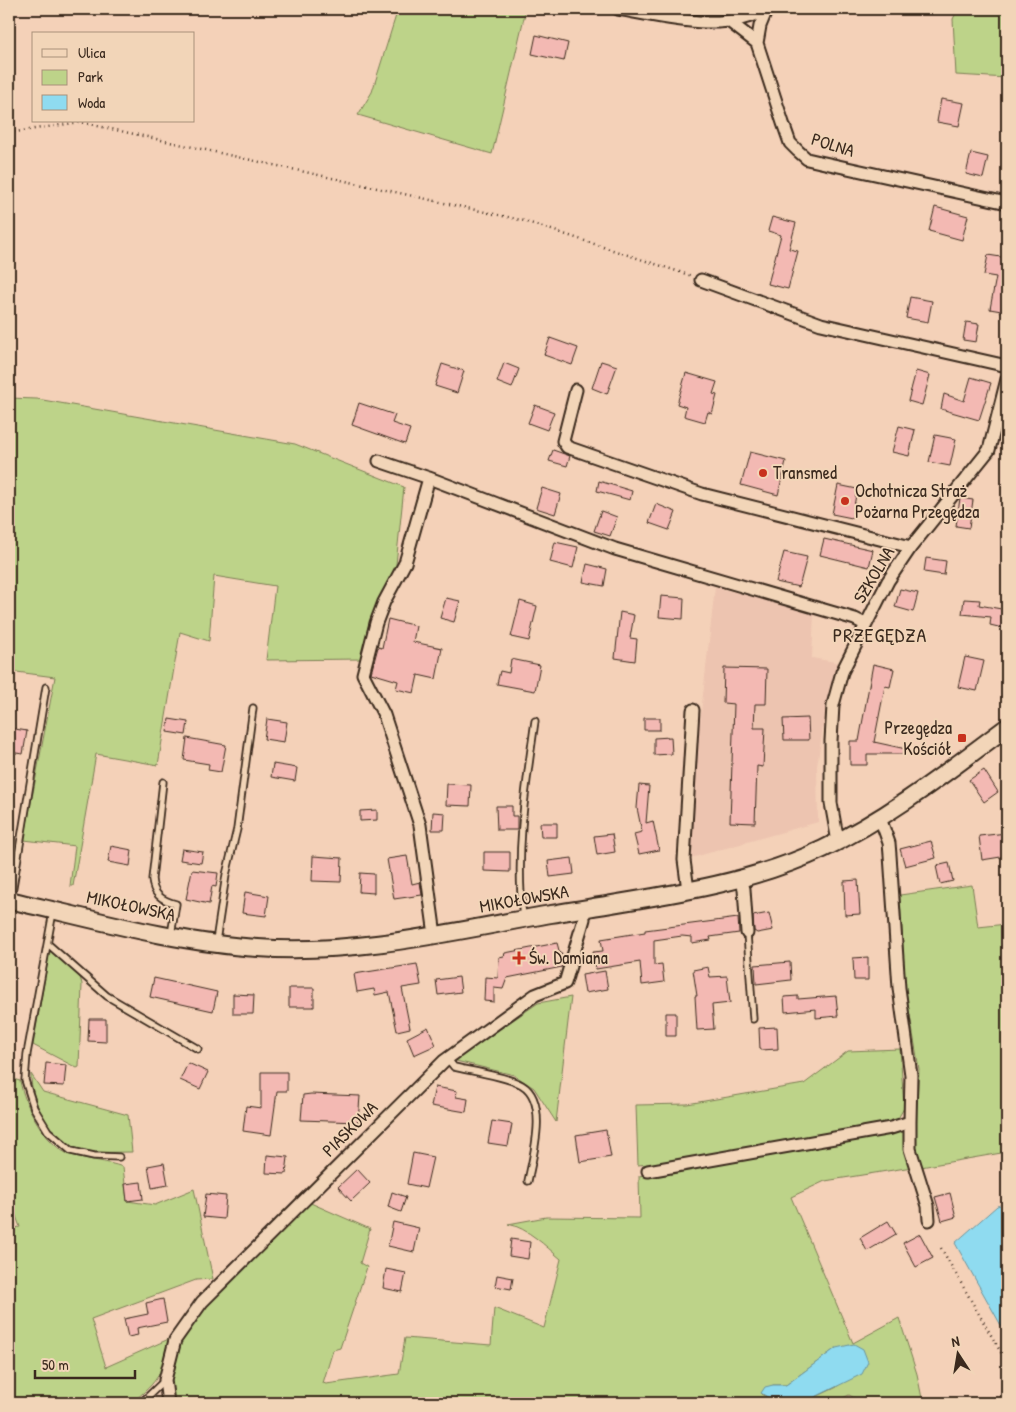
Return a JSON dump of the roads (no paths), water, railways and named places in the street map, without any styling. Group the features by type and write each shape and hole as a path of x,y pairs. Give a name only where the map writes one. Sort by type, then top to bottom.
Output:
{"main road":[{"name":"MIKOŁOWSKA","path":"10,901 216,943 259,948 315,950 372,945 583,909 688,890 741,878 789,863 838,842 880,818 928,786 1007,726"}],"street":[{"path":"618,9 682,19 730,22 751,17 767,9"},
{"path":"730,22 757,43 760,26 767,9"},
{"name":"POLNA","path":"757,43 789,140 804,157 1007,203"},
{"path":"701,280 821,324 1007,366"},
{"name":"SZKOLNA","path":"838,842 831,803 833,705 842,672 888,581 912,547 989,450 1007,379"},
{"path":"576,390 563,441 567,447 702,494 912,547"},
{"path":"379,461 429,478 615,550 855,619 865,624"},
{"path":"429,478 423,493 405,563 384,602 376,623 364,674 384,715 420,825 435,934"},
{"path":"688,890 684,860 693,710"},
{"path":"880,818 889,843 899,988 911,1075 910,1122 912,1154 928,1206 929,1220"},
{"path":"741,878 744,889 747,933"},
{"name":"PIASKOWA","path":"168,1403 165,1380 176,1340 202,1302 447,1058 535,995 565,983 584,919 583,909"},
{"path":"648,1171 891,1128 910,1122"}],"lane":[{"path":"10,901 46,687"},
{"path":"216,943 226,875 237,828 253,708"},
{"path":"523,919 520,896 522,844 525,799 535,721"},
{"path":"163,782 152,879 156,894 166,901 176,904 171,935"},
{"path":"54,910 27,1054 25,1080 34,1108 48,1131 71,1151 94,1156 119,1157"},
{"path":"747,933 753,1019"},
{"path":"48,944 107,996 198,1049"},
{"path":"447,1058 454,1067 521,1084 531,1093 537,1111 536,1140 528,1181"},
{"path":"141,1403 165,1380"}],"water":[{"path":"1007,1203 1007,1336 955,1243 997,1206"},
{"path":"854,1344 863,1349 868,1362 862,1374 803,1403 777,1403 761,1393 765,1387 786,1385 836,1348"}],"place":[{"name":"Transmed","path":"763,473"},
{"name":"Ochotnicza Straż Pożarna Przegędza","path":"845,501"},
{"name":"Przegędza Kościół","path":"962,738"},
{"name":"Św. Damiana","path":"519,958"}],"district":[{"name":"PRZEGĘDZA","path":"880,635"}]}
